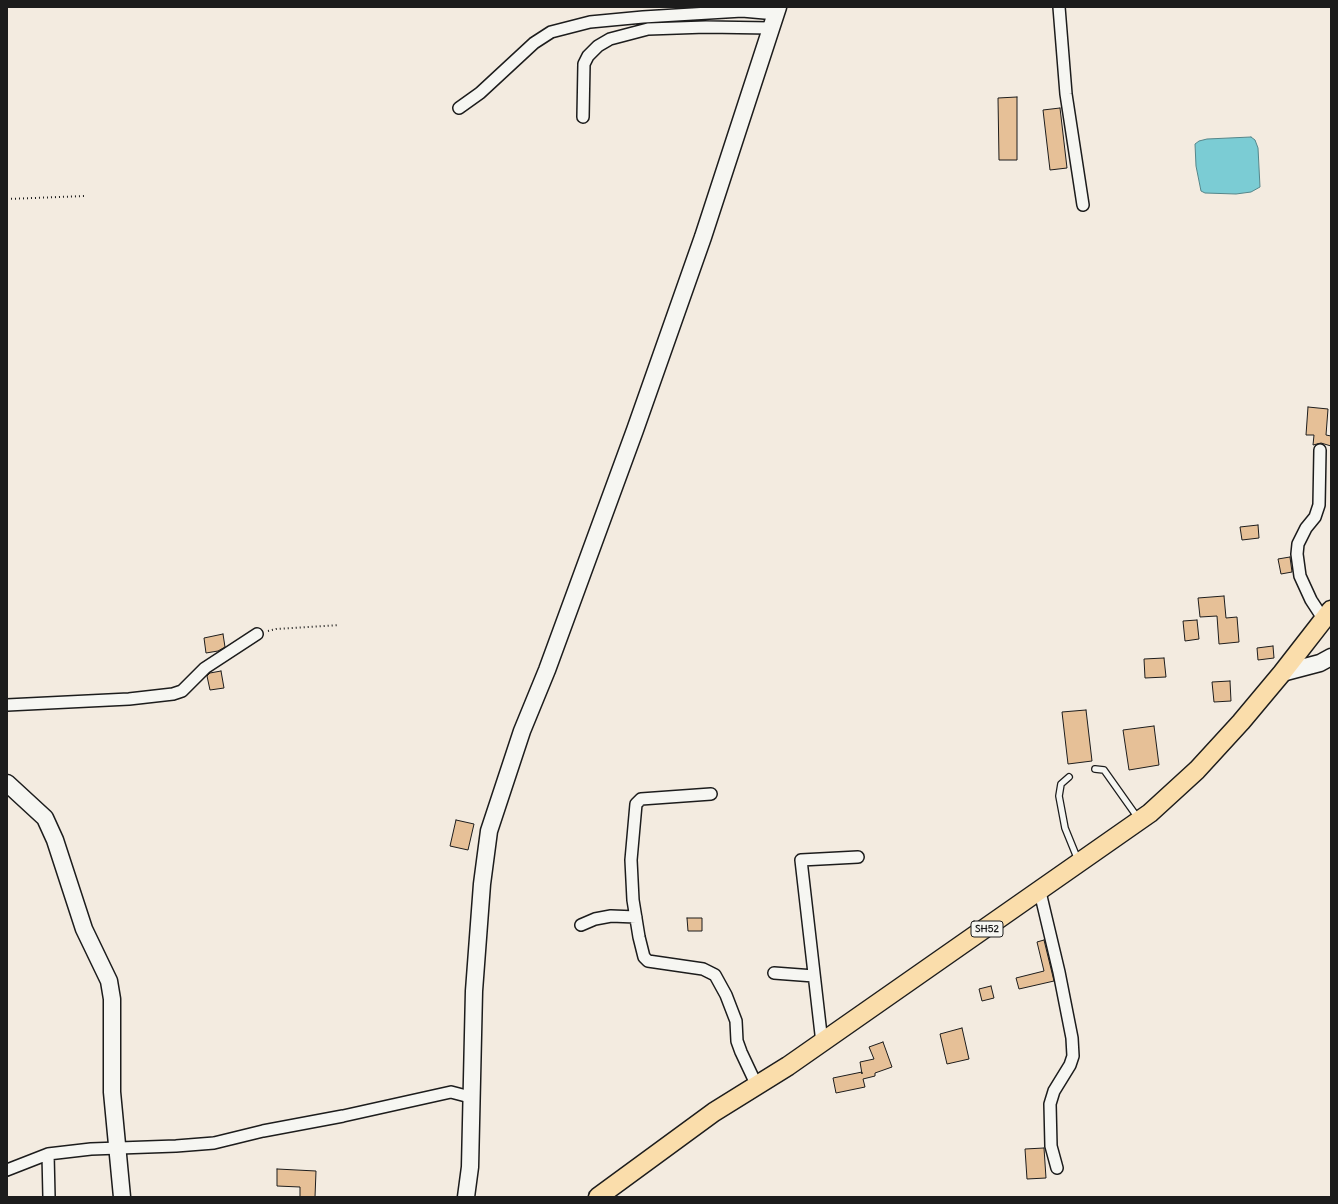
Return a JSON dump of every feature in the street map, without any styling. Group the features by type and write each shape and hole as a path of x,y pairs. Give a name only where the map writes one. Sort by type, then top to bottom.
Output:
{"main road":[{"path":"466,1197 470,1167 470,1097 474,991 482,884 489,831 522,731 547,670 654,378 703,237 775,16"},
{"name":"SH52","path":"598,1197 714,1112 757,1086 822,1043 1140,821 1197,770 1241,722 1282,673 1327,615"},
{"path":"1282,673 1320,663 1331,657"},
{"path":"7,783 45,818 55,840 84,929 109,981 112,999 112,1092 122,1197"}],"street":[{"path":"1060,7 1063,76 1083,205"},
{"path":"459,108 480,93 534,43 551,32 590,22 643,17 742,11 775,16"},
{"path":"583,117 584,64 588,56 598,46 610,40 648,30 706,27 775,16"},
{"path":"1320,450 1319,505 1315,516 1306,528 1298,544 1297,554 1300,576 1311,600 1327,615"},
{"path":"7,705 129,699 173,694 182,690 205,668 258,634"},
{"path":"711,794 641,799 636,804 631,860 633,900 644,957 648,961 703,969 715,975 726,995 736,1021 737,1041 757,1086"},
{"path":"822,1043 801,860 858,857"},
{"path":"1040,892 1059,972 1072,1038 1073,1056 1070,1065 1054,1091 1050,1104 1051,1146 1057,1168"},
{"path":"581,925 595,919 612,916 636,917"},
{"path":"774,972 814,976"},
{"path":"7,1170 48,1154 91,1149 118,1149 214,1143 263,1130 343,1116 451,1092 470,1097"},
{"path":"48,1154 49,1197"}],"lane":[{"path":"1095,768 1104,770 1140,821"},
{"path":"1069,777 1061,784 1059,796 1065,828 1080,864"}],"path":[{"path":"7,199 85,196"},
{"path":"258,634 276,629 339,624"}],"water":[{"path":"1251,137 1255,140 1258,148 1260,187 1251,192 1236,194 1205,193 1201,191 1196,166 1195,144 1199,141 1207,139"}],"building":[{"path":"1017,97 1017,160 999,160 998,98"},
{"path":"1060,108 1067,168 1050,170 1043,110"},
{"path":"1308,407 1328,409 1326,435 1331,436 1331,446 1321,443 1313,445 1314,435 1306,435"},
{"path":"1258,525 1259,538 1242,540 1240,527"},
{"path":"1290,557 1292,572 1281,574 1278,559"},
{"path":"1224,596 1226,618 1237,617 1239,642 1219,644 1217,616 1200,617 1198,598"},
{"path":"1197,620 1199,639 1185,641 1183,621"},
{"path":"223,634 225,647 218,651 206,653 204,638"},
{"path":"1273,646 1274,658 1258,660 1257,648"},
{"path":"1164,658 1166,677 1145,678 1144,659"},
{"path":"221,671 224,688 210,690 207,676 210,673"},
{"path":"1230,681 1231,701 1214,702 1212,682"},
{"path":"1086,710 1092,761 1068,764 1062,712"},
{"path":"1154,726 1159,765 1129,770 1123,730"},
{"path":"456,820 474,824 468,850 450,846"},
{"path":"687,918 702,918 702,931 688,931"},
{"path":"1044,940 1054,981 1019,989 1016,978 1044,971 1037,942"},
{"path":"991,986 994,998 982,1001 979,989"},
{"path":"962,1028 969,1059 947,1064 940,1034"},
{"path":"883,1042 892,1067 875,1073 875,1076 863,1079 865,1087 836,1093 833,1078 862,1072 860,1062 874,1059 869,1047"},
{"path":"1044,1148 1046,1178 1027,1179 1025,1149"},
{"path":"277,1169 316,1171 315,1197 300,1197 300,1187 277,1186"}]}
